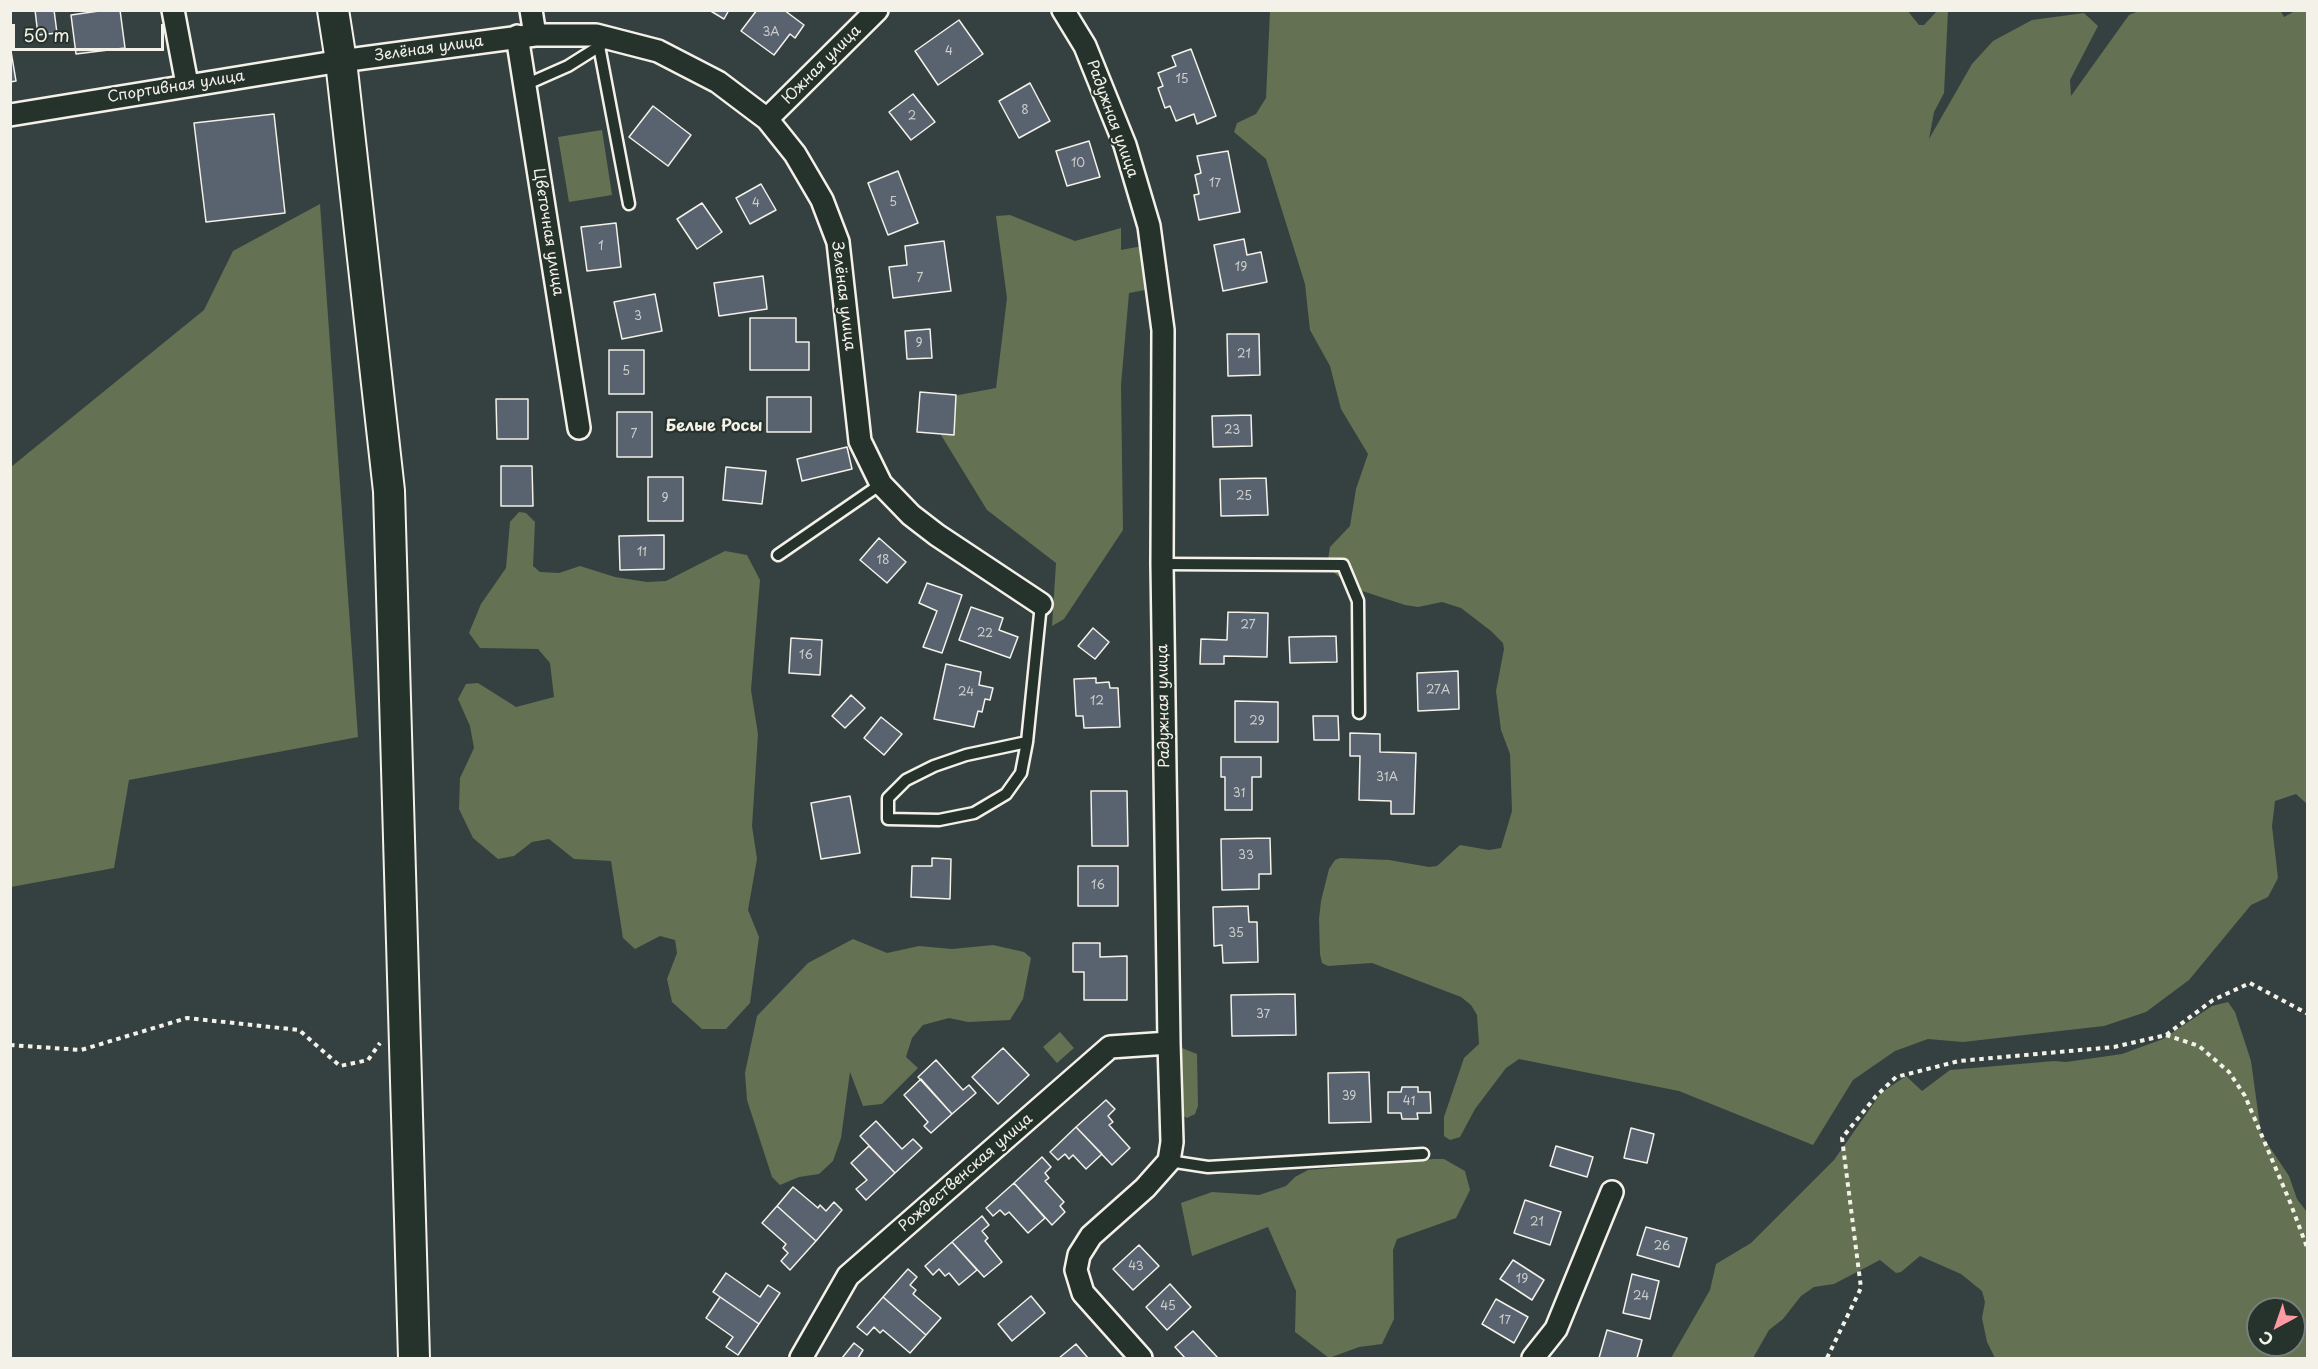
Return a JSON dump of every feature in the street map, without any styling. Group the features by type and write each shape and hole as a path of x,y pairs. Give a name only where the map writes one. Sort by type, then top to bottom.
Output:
{"main road":[{"path":"333,10 341,61 389,491 414,1359"}],"street":[{"path":"173,10 187,84"},
{"name":"Цветочная улица","path":"531,10 526,36 525,86 579,428"},
{"name":"Южная улица","path":"768,119 877,10"},
{"name":"Радужная улица","path":"1063,10 1085,46 1125,145 1149,226 1163,330 1162,564 1169,1043 1173,1142 1169,1161"},
{"name":"Зелёная улица","path":"341,61 526,36 596,35 605,43 658,51 718,82 768,119 795,154 822,200 838,242 860,441 881,484 911,515 937,535 1041,604"},
{"name":"Спортивная улица","path":"10,115 187,84 341,61"},
{"name":"Рождественская улица","path":"801,1359 848,1276 1110,1047 1169,1043"},
{"path":"1141,1359 1083,1293 1076,1270 1079,1255 1092,1236 1145,1188 1169,1161"},
{"path":"1533,1359 1556,1329 1612,1192"}],"lane":[{"path":"525,86 568,66 605,43 629,204"},
{"path":"778,555 881,484"},
{"path":"1162,564 1342,565 1358,601 1359,713"},
{"path":"1027,742 966,755 934,766 906,780 888,798 888,819 939,820 974,813 1006,794 1021,773 1027,742 1041,604"},
{"path":"1169,1161 1208,1167 1423,1154"}],"path":[{"path":"1827,1359 1862,1288 1842,1138 1876,1096 1896,1077 1959,1061 2115,1047 2166,1035 2213,1000 2250,983 2307,1014"},
{"path":"10,1045 81,1050 187,1018 299,1030 340,1066 368,1060 404,1011"},
{"path":"2166,1035 2199,1046 2229,1072 2245,1096 2290,1202 2307,1250"}],"green space":[{"path":"1907,10 1919,25 1924,25 1937,11 1948,11 1944,93 1934,112 1929,139 1972,64 1993,41 2032,20 2084,13 2098,26 2070,80 2071,96 2129,15 2139,11 2280,10 2284,17 2295,11 2307,11 2308,805 2296,794 2275,801 2272,826 2278,878 2268,897 2251,905 2189,980 2146,1012 2104,1026 1963,1042 1928,1039 1895,1051 1853,1080 1813,1145 1679,1091 1519,1059 1506,1068 1475,1109 1460,1137 1450,1140 1444,1136 1444,1117 1464,1058 1479,1044 1477,1015 1471,1005 1461,997 1372,963 1328,966 1322,963 1319,919 1329,869 1335,860 1340,858 1389,860 1429,867 1437,866 1460,845 1489,850 1501,848 1512,811 1510,754 1501,730 1496,691 1504,649 1503,643 1491,631 1461,608 1442,602 1418,607 1405,605 1353,588 1327,567 1330,547 1350,526 1356,489 1368,454 1341,409 1330,366 1310,330 1305,284 1266,159 1234,132 1237,123 1256,114 1266,98 1270,11"},
{"path":"602,130 612,195 569,202 558,137"},
{"path":"320,204 358,737 129,780 114,868 11,887 11,467 204,310 233,251"},
{"path":"1010,215 1075,241 1121,228 1121,250 1142,246 1150,289 1129,293 1121,385 1123,530 1064,619 1052,626 1056,563 987,510 941,435 953,396 996,388 1007,298 996,216"},
{"path":"519,512 526,513 535,522 533,566 540,572 559,573 580,566 615,577 647,582 666,581 725,551 747,555 760,580 751,690 758,734 752,826 757,859 748,910 759,937 750,1003 726,1029 702,1029 672,1002 667,979 677,953 675,940 660,936 635,949 623,938 611,861 574,859 549,839 532,842 514,856 498,859 473,838 459,809 460,778 474,748 470,726 458,699 466,684 478,683 516,707 554,697 550,663 538,649 480,648 469,633 481,604 506,568 510,522"},
{"path":"853,939 887,953 919,946 952,949 993,945 1024,952 1031,958 1023,999 1010,1020 968,1022 949,1018 923,1025 912,1038 906,1057 918,1068 882,1104 863,1106 850,1072 841,1138 833,1161 819,1174 799,1177 780,1185 772,1177 747,1100 745,1073 757,1016 808,963"},
{"path":"2228,1002 2235,1012 2251,1061 2261,1134 2289,1176 2297,1199 2307,1212 2307,1358 1995,1358 1987,1342 1982,1318 1985,1302 1982,1291 1961,1274 1920,1256 1901,1272 1896,1273 1880,1260 1834,1284 1814,1287 1801,1296 1783,1319 1769,1330 1753,1358 1671,1358 1710,1290 1716,1264 1751,1243 1834,1160 1881,1093 1906,1076 1922,1091 1950,1070 2054,1061 2066,1062 2122,1054 2163,1039 2212,1006"},
{"path":"1060,1032 1074,1048 1057,1063 1043,1047"},
{"path":"1174,1045 1197,1054 1198,1106 1195,1114 1187,1118 1177,1112"},
{"path":"1444,1159 1465,1171 1470,1190 1456,1218 1397,1239 1393,1250 1394,1319 1382,1344 1359,1347 1329,1358 1295,1332 1296,1291 1268,1227 1192,1256 1181,1203 1212,1192 1259,1195 1286,1186 1295,1177 1308,1170"}],"building":[{"path":"35,10 54,10 57,33 38,35"},
{"path":"120,10 125,48 76,54 71,15"},
{"path":"709,10 729,10 724,19"},
{"path":"757,10 784,10 804,25 795,38 790,34 774,55 741,31"},
{"path":"959,20 983,54 938,85 915,51"},
{"path":"10,45 16,81 10,82"},
{"path":"1191,49 1216,116 1197,124 1194,114 1176,121 1170,106 1165,108 1158,88 1163,86 1158,73 1176,66 1172,56"},
{"path":"1030,83 1050,121 1019,138 999,101"},
{"path":"913,94 935,122 911,140 889,112"},
{"path":"653,106 691,135 668,166 629,137"},
{"path":"274,114 285,213 206,222 194,123"},
{"path":"1089,141 1100,177 1067,186 1056,151"},
{"path":"1228,151 1240,212 1199,220 1194,195 1199,194 1195,175 1201,173 1197,156"},
{"path":"898,171 918,223 888,235 868,183"},
{"path":"761,184 776,210 750,224 736,198"},
{"path":"702,203 722,232 697,249 677,219"},
{"path":"616,223 621,267 587,271 581,227"},
{"path":"1244,239 1247,255 1261,252 1267,282 1223,291 1214,245"},
{"path":"944,241 951,291 893,298 889,267 907,265 905,246"},
{"path":"763,276 767,309 719,316 714,283"},
{"path":"655,294 662,331 622,339 614,302"},
{"path":"750,318 796,318 796,342 809,342 809,370 750,370"},
{"path":"930,329 932,358 907,359 905,331"},
{"path":"1227,334 1259,334 1260,375 1228,376"},
{"path":"609,350 644,350 644,394 609,394"},
{"path":"920,392 956,395 954,435 917,432"},
{"path":"767,397 811,397 811,432 767,432"},
{"path":"496,399 528,399 528,439 497,439"},
{"path":"617,412 652,412 652,457 617,457"},
{"path":"1251,415 1252,446 1213,447 1212,416"},
{"path":"847,447 852,469 802,481 797,459"},
{"path":"501,466 532,466 533,506 501,506"},
{"path":"726,467 766,471 762,504 723,500"},
{"path":"648,477 683,477 683,521 648,521"},
{"path":"1266,478 1268,515 1221,516 1220,479"},
{"path":"664,535 664,569 620,570 619,536"},
{"path":"879,538 906,562 887,583 860,560"},
{"path":"927,583 962,595 942,653 923,647 937,611 919,603"},
{"path":"971,607 1003,618 999,630 1018,637 1010,658 959,640"},
{"path":"1228,612 1268,613 1267,657 1224,656 1224,664 1200,664 1201,639 1227,640"},
{"path":"1093,628 1109,642 1095,659 1078,646"},
{"path":"1336,636 1337,662 1290,663 1289,637"},
{"path":"791,638 822,640 820,675 789,673"},
{"path":"946,664 981,672 979,685 993,688 990,700 985,699 982,712 978,711 974,727 934,719"},
{"path":"1458,671 1459,709 1418,711 1417,673"},
{"path":"1096,678 1096,683 1109,682 1110,688 1118,688 1120,727 1084,728 1083,716 1076,716 1074,679"},
{"path":"851,695 865,708 845,728 832,716"},
{"path":"1235,701 1278,702 1278,742 1235,742"},
{"path":"1313,716 1338,716 1339,740 1314,740"},
{"path":"881,717 902,734 884,755 864,738"},
{"path":"1350,733 1380,734 1380,752 1416,753 1414,814 1391,814 1391,801 1359,800 1360,756 1350,756"},
{"path":"1221,757 1261,757 1261,777 1252,777 1252,810 1225,810 1225,777 1221,777"},
{"path":"1091,791 1127,791 1128,846 1092,846"},
{"path":"850,796 860,853 821,859 811,803"},
{"path":"1270,838 1271,874 1259,874 1259,889 1222,890 1221,839"},
{"path":"932,858 951,859 950,899 911,897 912,866 932,866"},
{"path":"1078,866 1118,866 1118,906 1078,906"},
{"path":"1248,906 1249,922 1257,922 1258,962 1223,963 1222,945 1214,946 1213,907"},
{"path":"1073,943 1100,943 1100,957 1127,956 1127,1000 1084,1000 1084,972 1073,972"},
{"path":"1295,994 1296,1035 1232,1036 1231,995"},
{"path":"1003,1048 1029,1075 998,1104 972,1077"},
{"path":"936,1060 963,1090 969,1085 976,1093 952,1114 918,1077"},
{"path":"1369,1072 1371,1122 1329,1123 1328,1073"},
{"path":"921,1079 952,1114 931,1133 924,1126 928,1122 904,1095"},
{"path":"1402,1087 1418,1087 1418,1092 1430,1092 1431,1113 1417,1113 1418,1119 1402,1119 1401,1113 1388,1113 1388,1092 1401,1092"},
{"path":"1106,1100 1115,1109 1108,1116 1113,1122 1109,1125 1130,1148 1112,1165 1076,1127"},
{"path":"876,1121 902,1149 913,1139 922,1148 895,1173 860,1136"},
{"path":"1076,1127 1102,1154 1086,1169 1073,1155 1069,1159 1065,1154 1058,1160 1050,1152"},
{"path":"1631,1128 1654,1134 1647,1163 1624,1158"},
{"path":"869,1146 895,1173 866,1200 856,1189 867,1180 851,1163"},
{"path":"1556,1146 1593,1157 1587,1177 1550,1166"},
{"path":"1042,1157 1051,1167 1045,1173 1049,1178 1045,1181 1064,1202 1060,1206 1065,1212 1052,1225 1014,1183"},
{"path":"1014,1183 1045,1218 1028,1233 1009,1212 1005,1215 1000,1210 993,1216 986,1208"},
{"path":"793,1187 818,1208 820,1205 826,1211 834,1202 842,1210 816,1241 777,1206"},
{"path":"1525,1200 1561,1212 1550,1245 1514,1233"},
{"path":"777,1206 816,1241 790,1270 781,1261 788,1253 783,1248 786,1244 762,1223"},
{"path":"982,1216 989,1225 982,1231 988,1238 985,1241 1002,1262 984,1277 952,1242"},
{"path":"1646,1227 1687,1238 1679,1267 1637,1255"},
{"path":"952,1242 977,1270 959,1285 949,1273 945,1276 939,1269 933,1275 925,1266"},
{"path":"1139,1245 1159,1266 1133,1290 1113,1269"},
{"path":"1513,1260 1544,1280 1532,1300 1500,1279"},
{"path":"908,1269 917,1277 910,1285 916,1290 913,1294 941,1318 926,1335 883,1297"},
{"path":"726,1273 760,1297 768,1285 780,1293 759,1324 713,1292"},
{"path":"1632,1274 1659,1281 1650,1319 1623,1313"},
{"path":"1170,1284 1191,1307 1167,1330 1146,1307"},
{"path":"1031,1296 1045,1313 1012,1341 998,1324"},
{"path":"720,1297 759,1324 738,1355 726,1347 733,1337 706,1318"},
{"path":"883,1297 926,1335 910,1353 883,1330 880,1333 874,1327 867,1335 857,1327"},
{"path":"1496,1299 1528,1317 1514,1343 1482,1324"},
{"path":"1607,1330 1642,1340 1637,1358 1599,1358"},
{"path":"1193,1331 1218,1358 1185,1358 1175,1347"},
{"path":"854,1343 863,1350 858,1358 842,1358"},
{"path":"1076,1344 1088,1358 1059,1358"}],"district":[{"name":"Белые Росы","path":"714,427"}]}
